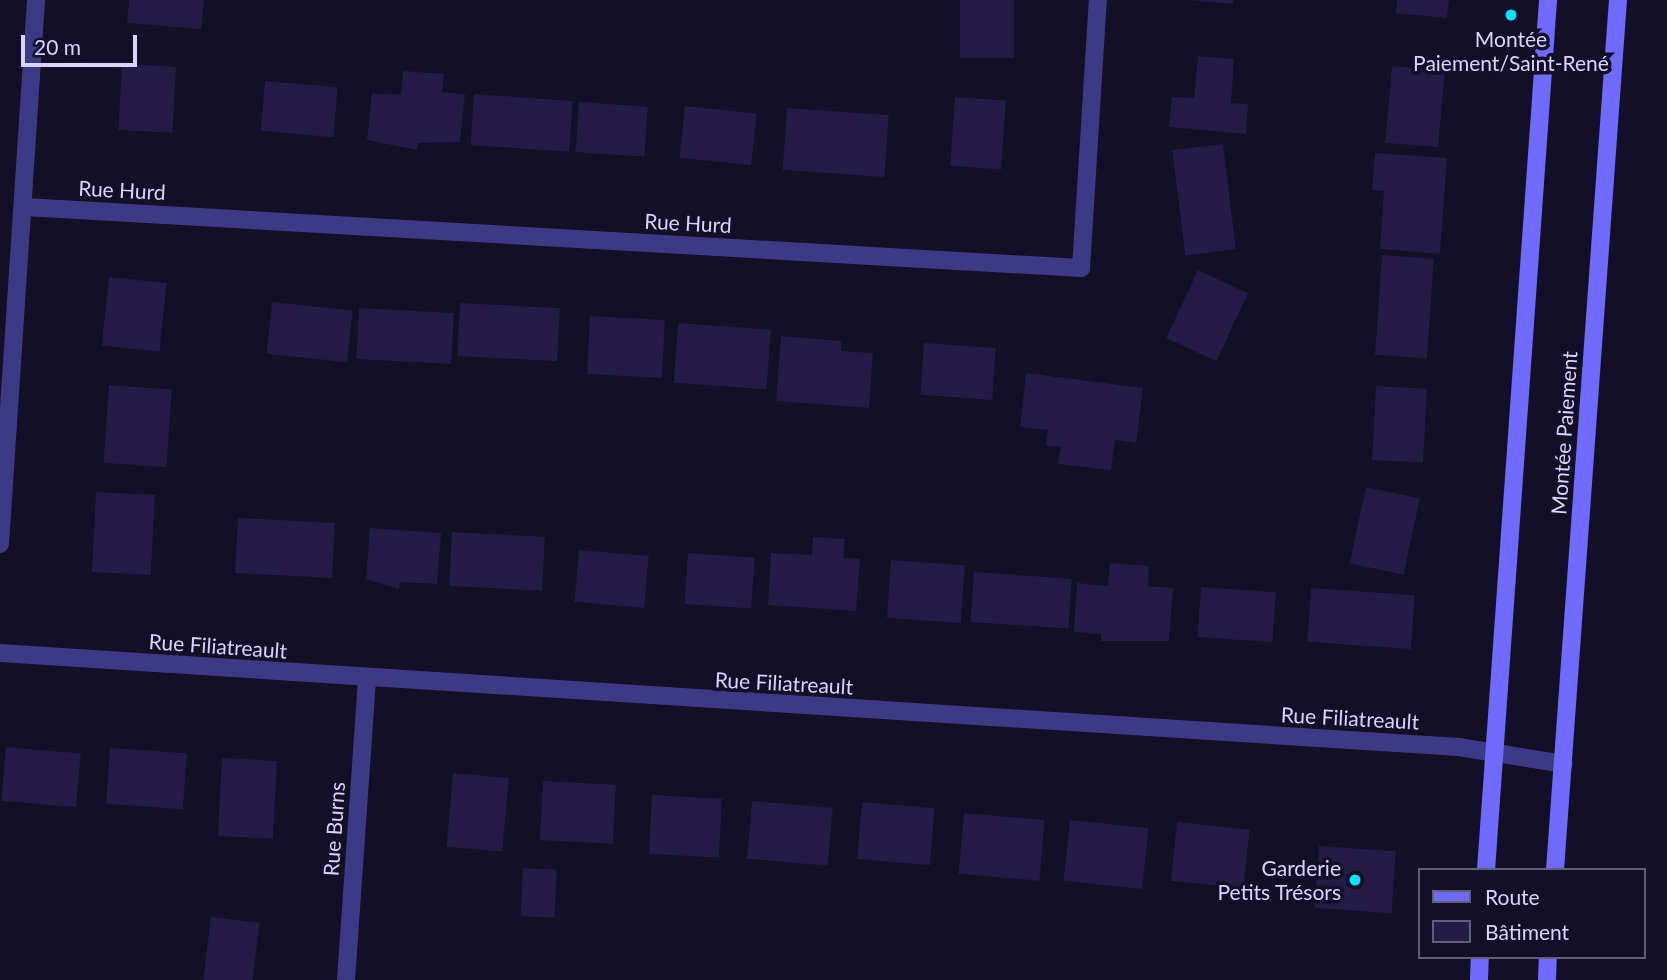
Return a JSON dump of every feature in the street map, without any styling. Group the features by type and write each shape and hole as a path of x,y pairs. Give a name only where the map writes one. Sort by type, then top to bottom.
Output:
{"main road":[{"path":"1486,868 1548,0"},
{"name":"Montée Paiement","path":"1555,868 1618,0"},
{"path":"1479,980 1480,959"},
{"path":"1546,980 1548,959"}],"street":[{"path":"0,544 25,207 36,0"},
{"name":"Rue Hurd","path":"25,207 1081,268 1098,0"},
{"name":"Rue Filiatreault","path":"0,653 367,681 1495,750 1564,764"},
{"name":"Rue Burns","path":"346,980 367,681"}],"building":[{"path":"129,0 204,0 201,29 127,23"},
{"path":"960,0 1014,0 1014,58 960,58"},
{"path":"1188,0 1233,0 1233,4"},
{"path":"1397,0 1449,0 1447,18 1396,13"},
{"path":"1198,56 1234,59 1231,103 1248,104 1246,134 1169,127 1172,97 1194,98"},
{"path":"122,64 176,67 172,133 119,130"},
{"path":"1392,66 1445,71 1438,147 1385,143"},
{"path":"403,71 444,74 442,92 465,94 460,142 418,143 417,150 367,140 372,93 401,95"},
{"path":"265,81 338,87 333,137 261,131"},
{"path":"474,94 573,101 569,152 470,145"},
{"path":"955,97 1006,101 1001,169 950,166"},
{"path":"579,102 648,107 644,157 576,152"},
{"path":"685,106 757,114 751,165 680,158"},
{"path":"787,108 889,115 884,177 783,170"},
{"path":"1223,144 1236,249 1185,255 1172,150"},
{"path":"1375,153 1447,158 1440,254 1380,249 1384,191 1372,190"},
{"path":"1382,255 1434,259 1427,358 1375,355"},
{"path":"1198,270 1248,293 1216,361 1166,338"},
{"path":"109,277 167,283 159,352 102,346"},
{"path":"272,302 353,310 347,362 267,354"},
{"path":"460,303 560,308 557,361 457,356"},
{"path":"359,308 454,313 451,364 356,359"},
{"path":"590,316 665,320 662,378 587,374"},
{"path":"678,323 771,329 767,389 674,383"},
{"path":"781,336 842,341 841,351 873,353 869,408 776,401"},
{"path":"924,343 996,348 992,400 920,395"},
{"path":"1026,373 1143,388 1136,443 1115,440 1111,470 1058,464 1061,447 1046,446 1048,430 1020,427"},
{"path":"109,385 172,389 166,467 104,463"},
{"path":"1376,386 1427,389 1423,463 1372,460"},
{"path":"1366,487 1420,498 1404,575 1350,563"},
{"path":"96,492 155,495 151,575 92,572"},
{"path":"238,518 335,523 332,578 235,573"},
{"path":"370,528 441,533 437,584 400,582 399,589 366,579"},
{"path":"452,532 545,537 542,591 449,586"},
{"path":"813,537 845,539 843,558 860,559 856,611 768,605 771,553 812,555"},
{"path":"579,550 649,556 644,608 574,602"},
{"path":"688,553 755,558 751,609 684,604"},
{"path":"891,560 965,565 961,623 887,618"},
{"path":"1110,563 1149,566 1148,586 1173,588 1169,641 1101,641 1101,634 1074,632 1077,583 1108,586"},
{"path":"974,572 1072,579 1068,629 971,622"},
{"path":"1201,587 1276,592 1272,642 1198,637"},
{"path":"1311,588 1415,595 1411,649 1307,642"},
{"path":"6,747 81,754 76,807 1,801"},
{"path":"110,748 187,753 183,809 106,804"},
{"path":"222,758 277,761 273,839 218,836"},
{"path":"453,773 509,778 502,852 447,847"},
{"path":"543,781 616,785 613,844 540,840"},
{"path":"652,795 722,799 719,858 649,854"},
{"path":"752,801 833,808 828,866 747,859"},
{"path":"862,802 935,808 930,865 857,859"},
{"path":"964,813 1045,820 1039,881 959,874"},
{"path":"1070,820 1149,828 1142,889 1064,881"},
{"path":"1177,822 1250,830 1243,888 1171,881"},
{"name":"Garderie Petits Trésors","path":"1319,846 1396,851 1391,913 1315,908"},
{"path":"523,868 557,870 554,918 520,916"},
{"path":"211,917 260,923 253,980 203,980"}],"place":[{"name":"Montée Paiement/Saint-René","path":"1511,15"},
{"name":"Garderie Petits Trésors","path":"1355,880"}]}
